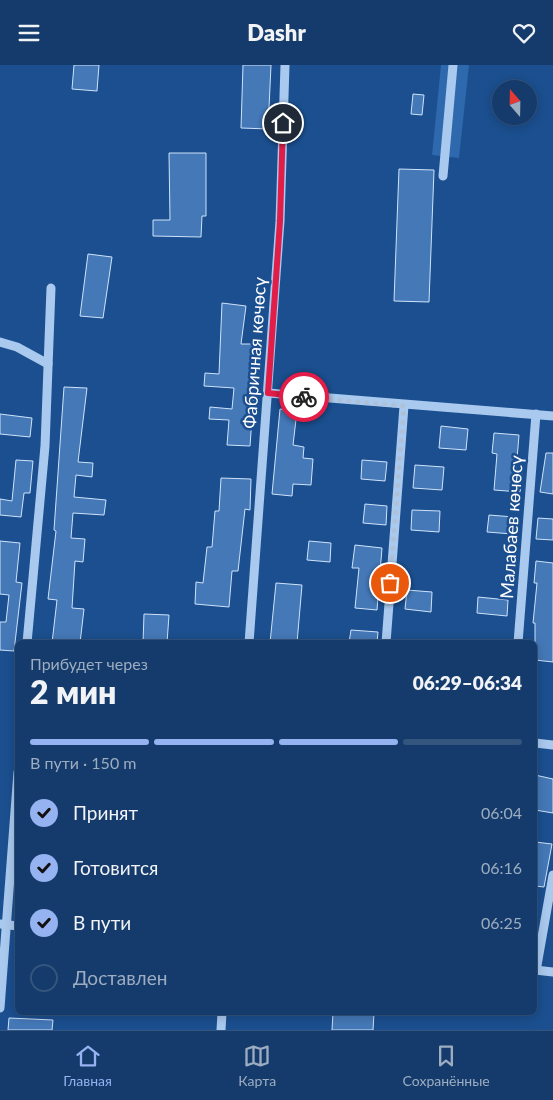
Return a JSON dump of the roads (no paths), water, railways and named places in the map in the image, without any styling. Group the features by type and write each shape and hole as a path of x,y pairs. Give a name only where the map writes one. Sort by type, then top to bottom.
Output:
{"street":[{"name":"Фабричная көчөсү","path":"249,640 280,221 285,65"},
{"path":"443,176 453,65"},
{"path":"27,640 46,446 51,288"},
{"path":"0,342 17,347 48,364"},
{"path":"268,393 404,406 553,416"},
{"path":"386,640 404,406"},
{"name":"Малабаев көчөсү","path":"518,640 536,414"},
{"path":"537,743 553,745"},
{"path":"0,1008 3,925 15,802"},
{"path":"537,964 553,875"},
{"path":"537,970 553,972"},
{"path":"221,1030 222,1015"}]}
